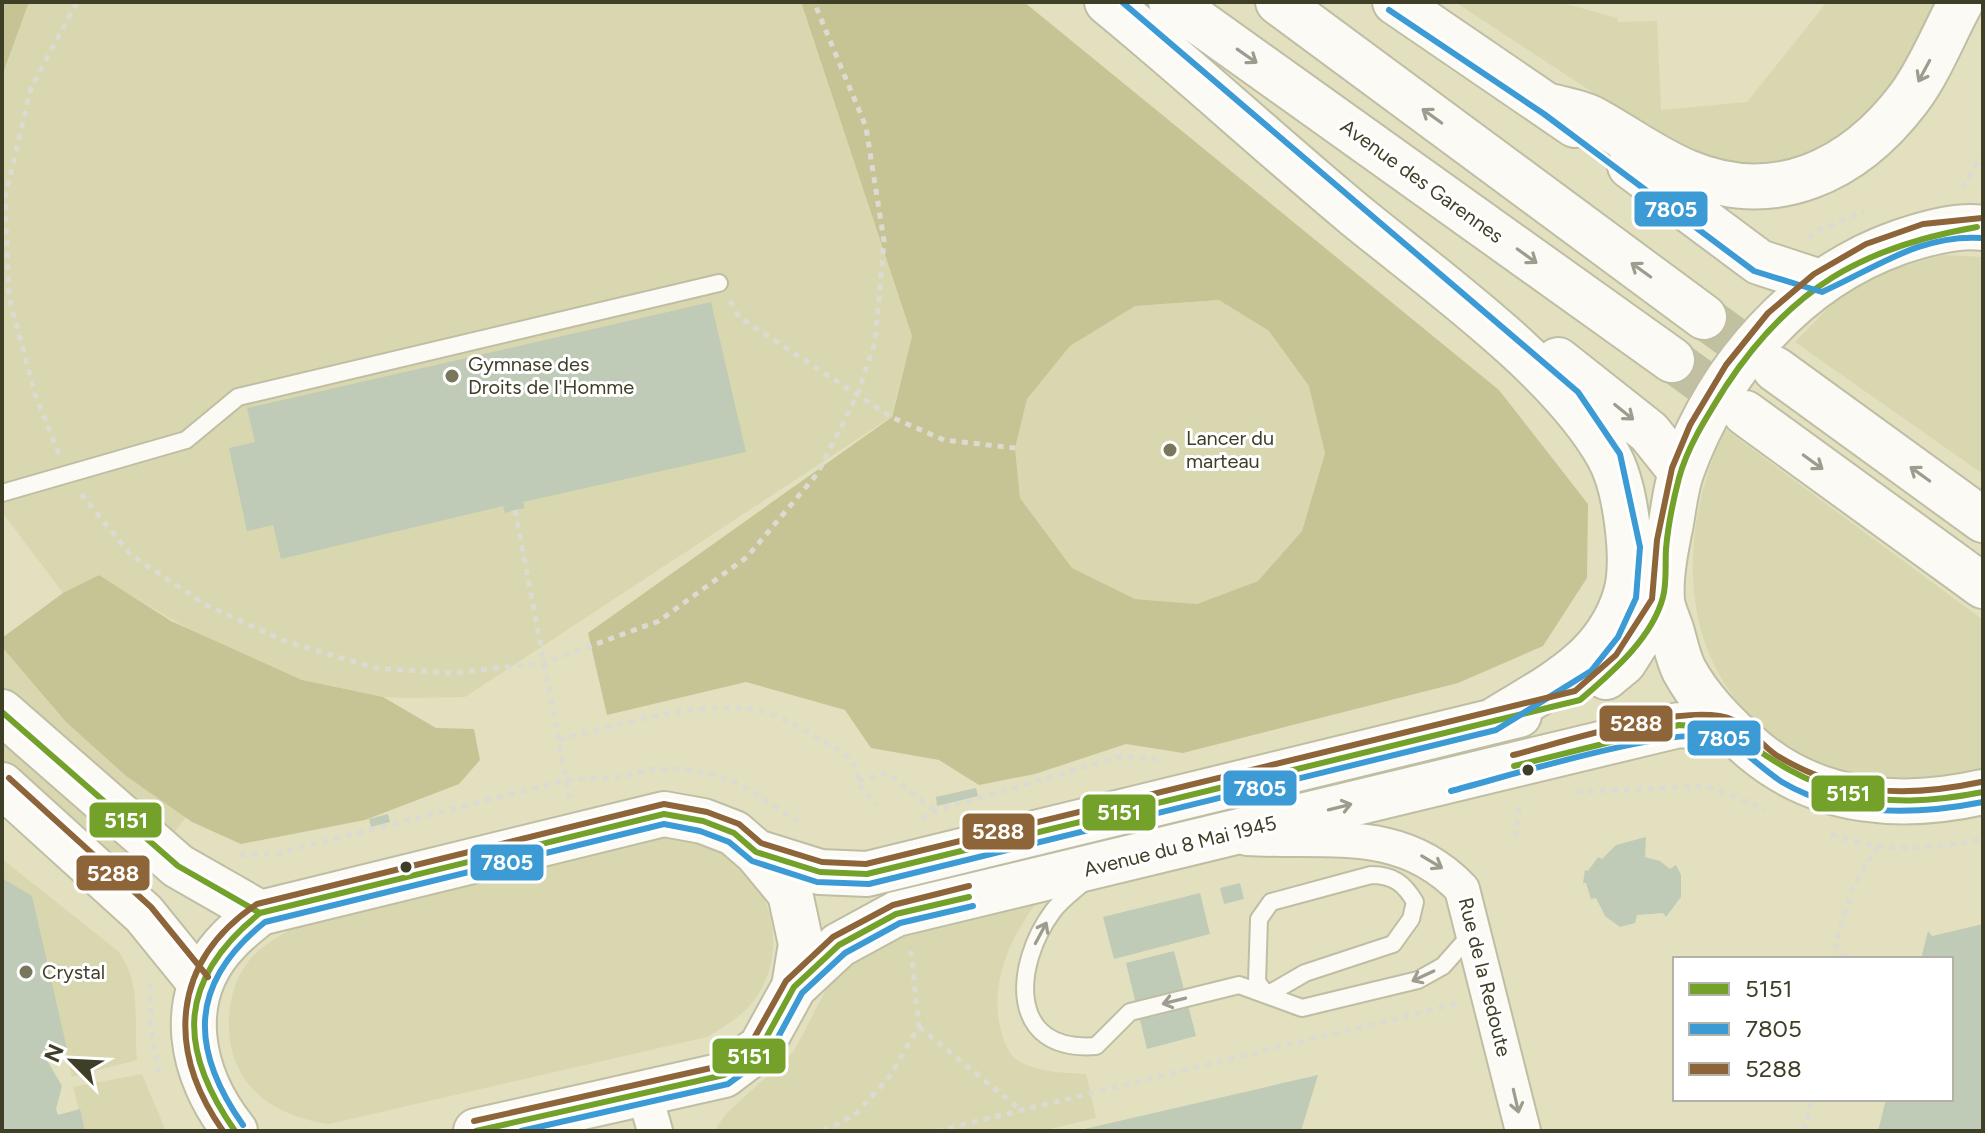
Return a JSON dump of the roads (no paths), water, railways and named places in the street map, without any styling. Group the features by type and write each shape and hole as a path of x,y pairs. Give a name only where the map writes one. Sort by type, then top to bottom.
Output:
{"main road":[{"path":"1107,2 1483,321 1570,399 1610,457 1630,548 1626,595 1610,631 1584,664 1493,721"},
{"name":"Avenue des Garennes","path":"1171,2 1672,360"},
{"path":"1278,2 1704,317"},
{"path":"1395,2 1550,106 1759,262 1820,282"},
{"path":"1550,106 1588,117 1686,172 1734,187 1775,186 1808,178 1844,162 1880,131 1910,97 1961,2"},
{"path":"1336,199 1585,380 1649,432 1681,472"},
{"path":"1983,228 1925,234 1870,253 1820,282 1776,319 1735,370 1699,430 1681,472 1667,542 1662,602 1684,669 1729,729 1767,761 1807,784 1873,802 1931,803 1983,792"},
{"path":"1775,369 1983,520"},
{"path":"1745,413 1983,586"},
{"path":"756,852 820,872 867,874 1580,700 1624,662 1662,602"},
{"path":"2,712 178,866 260,913"},
{"name":"Avenue du 8 Mai 1945","path":"794,987 839,945 896,914 1679,725 1729,729"},
{"path":"2,785 144,914 200,983"},
{"path":"235,1131 219,1111 198,1067 193,1027 200,983 226,943 260,913 664,814 703,821 734,833 756,852 790,893 801,944 794,987 761,1047 724,1075 650,1112 476,1131"}],"street":[{"name":"Rue de la Redoute","path":"1219,836 1303,841 1364,839 1415,852 1443,869 1462,889 1523,1131"}],"lane":[{"path":"2,493 186,440 238,397 719,283"},
{"path":"1101,865 1053,910 1031,953 1024,989 1029,1019 1045,1036 1073,1048 1096,1046 1130,1012 1239,985 1302,1008 1418,980 1443,966 1466,940 1471,920"},
{"path":"1371,875 1388,875 1406,887 1415,902 1411,919 1393,944 1305,973 1267,995 1257,982 1259,919 1271,902 1371,875"}],"tunnel":[{"path":"1704,317 1775,369"},
{"path":"1672,360 1745,413"}],"place":[{"name":"Gymnase des Droits de l'Homme","path":"452,376"},
{"name":"Lancer du marteau","path":"1170,450"},
{"name":"Crystal","path":"26,972"}]}
